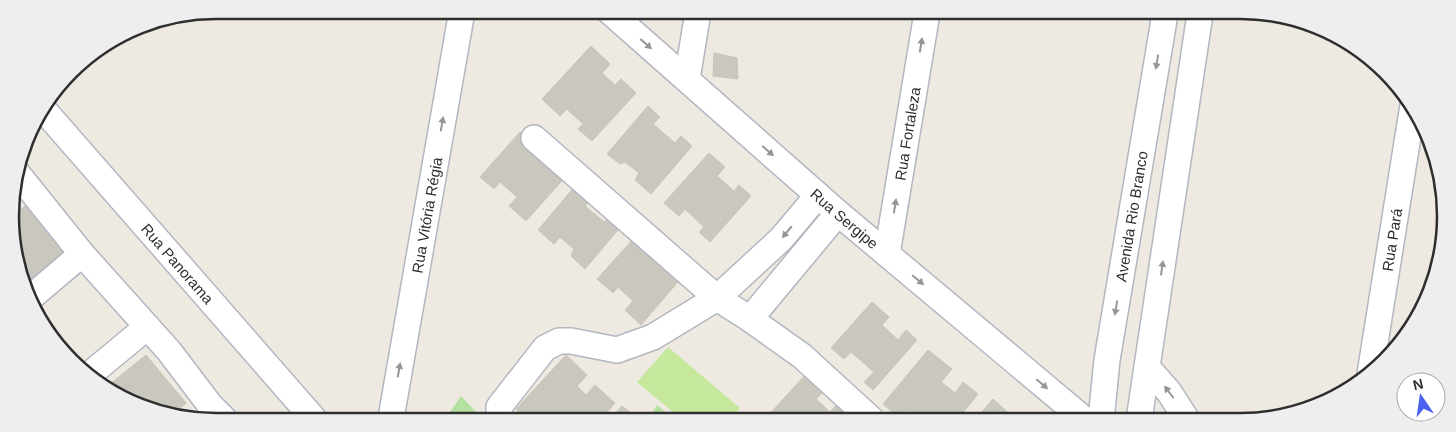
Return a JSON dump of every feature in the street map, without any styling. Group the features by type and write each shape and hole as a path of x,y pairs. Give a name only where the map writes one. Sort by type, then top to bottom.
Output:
{"street":[{"name":"Rua Vitória Régia","path":"392,413 461,19"},
{"name":"Rua Sergipe","path":"617,19 838,213 1077,413"},
{"path":"687,79 697,19"},
{"name":"Rua Fortaleza","path":"887,254 926,19"},
{"name":"Avenida Rio Branco","path":"1103,413 1107,360 1164,19"},
{"path":"1138,413 1147,368 1199,19"},
{"name":"Rua Panorama","path":"47,114 309,413"},
{"name":"Rua Pará","path":"1372,362 1411,117"},
{"path":"534,138 717,298 802,356 863,413"},
{"path":"22,183 169,351 208,413"},
{"path":"498,413 499,407 545,348 558,341 572,341 617,350 653,337 717,298 781,239 818,195"},
{"path":"750,319 838,213"},
{"path":"35,294 82,254"},
{"path":"94,371 148,327"},
{"path":"1147,368 1170,392 1182,413"}],"green space":[{"path":"668,347 740,408 735,413 674,413 637,382"},
{"path":"461,396 477,413 449,413"},
{"path":"657,405 667,413 652,413"}],"building":[{"path":"591,46 610,64 602,73 615,85 621,79 636,93 592,141 578,129 583,124 567,109 560,116 542,99"},
{"path":"714,53 737,58 738,79 713,76"},
{"path":"648,106 660,117 653,124 675,143 681,136 692,146 651,194 635,180 639,173 625,162 620,164 607,154"},
{"path":"520,132 536,146 530,153 543,165 550,158 568,174 526,221 509,206 517,197 500,182 494,189 480,177"},
{"path":"709,153 725,167 717,176 734,191 739,185 751,196 710,242 699,232 704,227 685,209 679,216 664,203"},
{"path":"576,185 592,198 585,206 604,222 611,214 623,224 585,269 571,256 574,249 560,237 554,244 538,230"},
{"path":"25,206 65,254 30,282 20,242 19,211"},
{"path":"637,235 655,251 649,257 664,271 670,265 683,276 641,325 625,310 633,301 618,287 613,293 597,279"},
{"path":"872,302 889,317 882,325 898,340 906,330 917,340 873,390 864,382 874,372 851,352 844,359 831,348"},
{"path":"928,350 952,369 941,382 955,393 963,382 978,394 963,413 913,413 909,410 906,413 894,413 883,404"},
{"path":"146,355 186,403 179,409 165,407 129,393 111,383"},
{"path":"566,355 587,375 577,386 586,395 595,385 615,403 606,413 520,413 516,409"},
{"path":"808,372 826,389 816,399 830,412 841,400 855,413 770,413"},
{"path":"993,399 1008,413 981,413"},
{"path":"622,406 631,413 616,413"}]}
